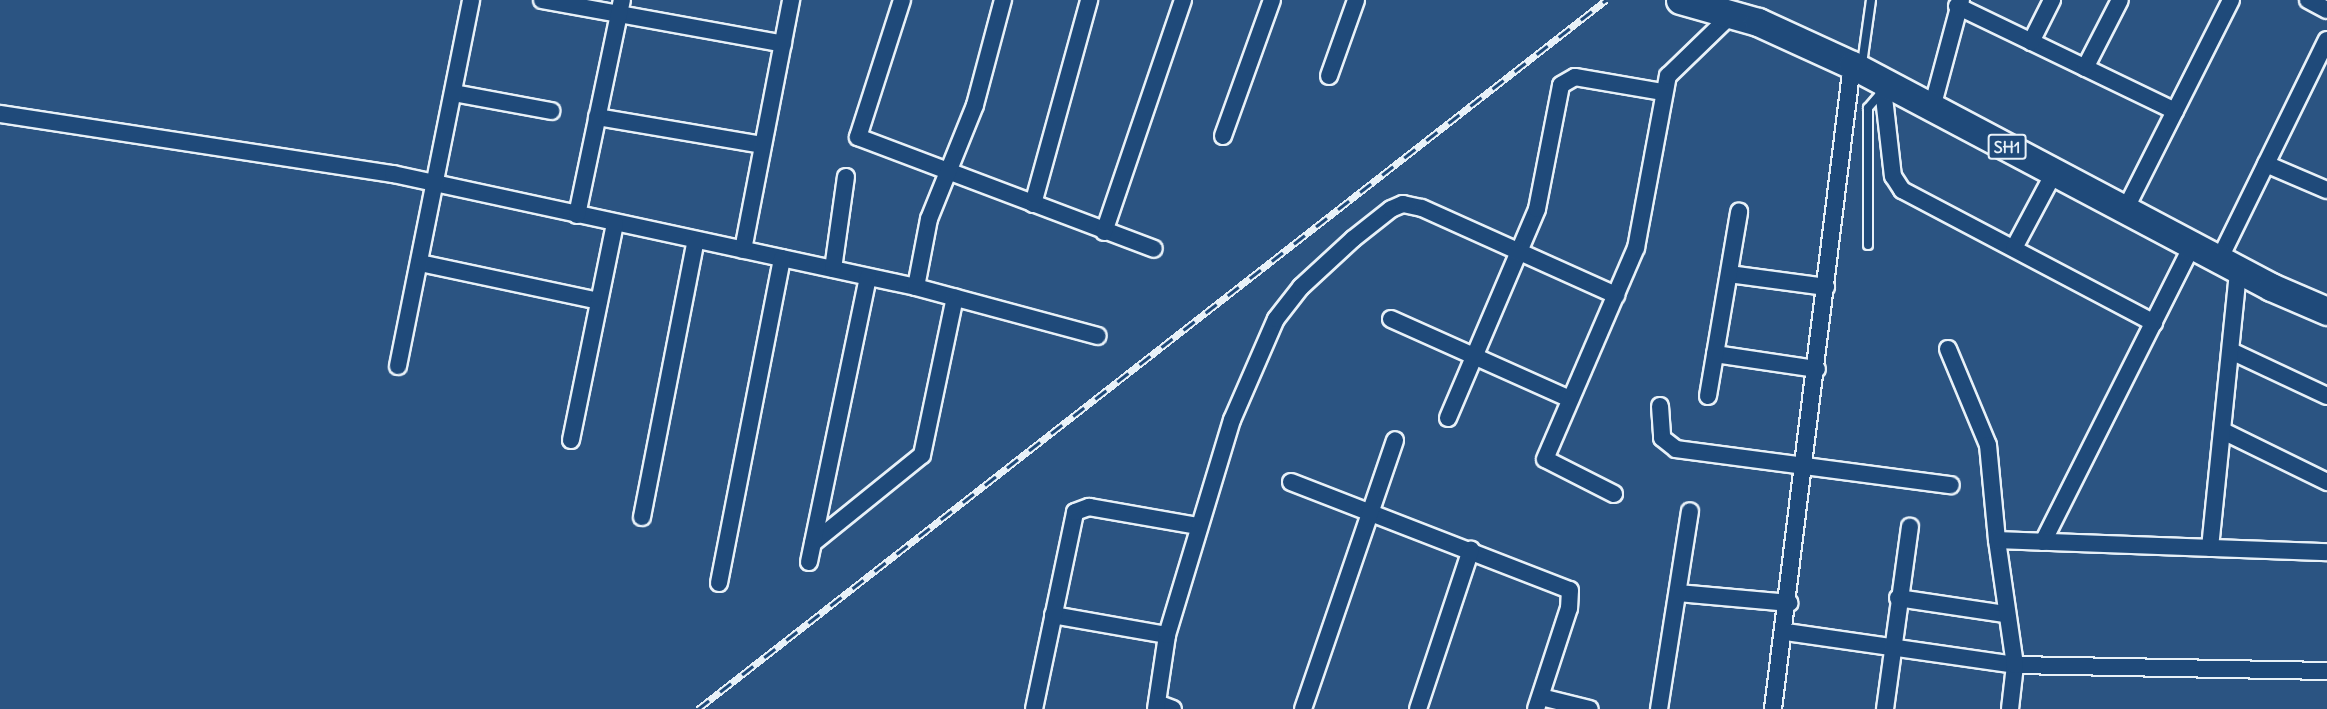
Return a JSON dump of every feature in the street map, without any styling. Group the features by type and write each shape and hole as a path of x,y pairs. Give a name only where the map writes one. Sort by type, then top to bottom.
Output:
{"main road":[{"name":"SH1","path":"1693,1 1733,13 1870,76 2228,265 2327,311"}],"street":[{"path":"398,366 437,184 471,0"},
{"path":"542,0 620,8 783,44"},
{"path":"743,250 791,0"},
{"path":"902,0 856,131 865,141 1154,249"},
{"path":"916,287 929,219 975,105 1003,0"},
{"path":"1104,232 1183,0"},
{"path":"1223,136 1272,0"},
{"path":"1329,76 1356,0"},
{"path":"2031,42 2052,0"},
{"path":"2085,68 2120,0"},
{"path":"2125,210 2231,0"},
{"path":"2308,0 2327,9"},
{"path":"1033,204 1083,2"},
{"path":"1932,108 1959,3 2031,42 2175,111"},
{"path":"577,215 620,8"},
{"path":"1614,494 1545,459 1636,248 1662,92 1677,62 1733,13"},
{"path":"2210,548 2225,432 2231,351 2228,265 2266,164 2327,40"},
{"path":"1448,418 1538,209 1565,80 1575,76 1662,92"},
{"path":"1870,76 1895,183 2154,322"},
{"path":"1773,709 1790,603 1826,287 1870,76"},
{"path":"454,93 551,111"},
{"path":"0,114 437,184 916,287 1098,336"},
{"path":"597,117 763,145"},
{"path":"2266,164 2327,190"},
{"path":"2014,248 2054,173"},
{"path":"833,269 846,177"},
{"path":"1173,709 1157,706 1167,635 1198,526 1232,420 1276,319 1301,287 1353,239 1403,204 1520,252 1616,295"},
{"path":"1708,396 1739,212"},
{"path":"571,440 615,223"},
{"path":"642,517 696,240"},
{"path":"2043,542 2192,246"},
{"path":"719,583 782,258"},
{"path":"420,263 599,301"},
{"path":"1729,273 1826,287"},
{"path":"809,562 868,277"},
{"path":"813,543 922,455 956,297"},
{"path":"1391,319 1570,399"},
{"path":"1948,349 1988,445 2005,614 2015,665 2010,709"},
{"path":"2231,351 2327,396"},
{"path":"1715,354 1817,369"},
{"path":"1660,406 1662,438 1676,449 1951,484"},
{"path":"2225,432 2327,482"},
{"path":"1304,709 1372,514 1395,440"},
{"path":"1291,482 1570,590 1569,608 1539,703 1590,709"},
{"path":"1034,709 1071,521 1081,507 1198,526"},
{"path":"1659,709 1690,511"},
{"path":"1885,709 1890,647 1910,527"},
{"path":"1997,540 2327,552"},
{"path":"1418,709 1471,550"},
{"path":"1678,593 1790,603"},
{"path":"1898,598 2005,614"},
{"path":"1053,615 1167,635"},
{"path":"1786,632 2015,665 2327,671"}],"lane":[{"path":"1868,245 1871,0"}],"railway":[{"path":"698,709 1606,0"}]}
